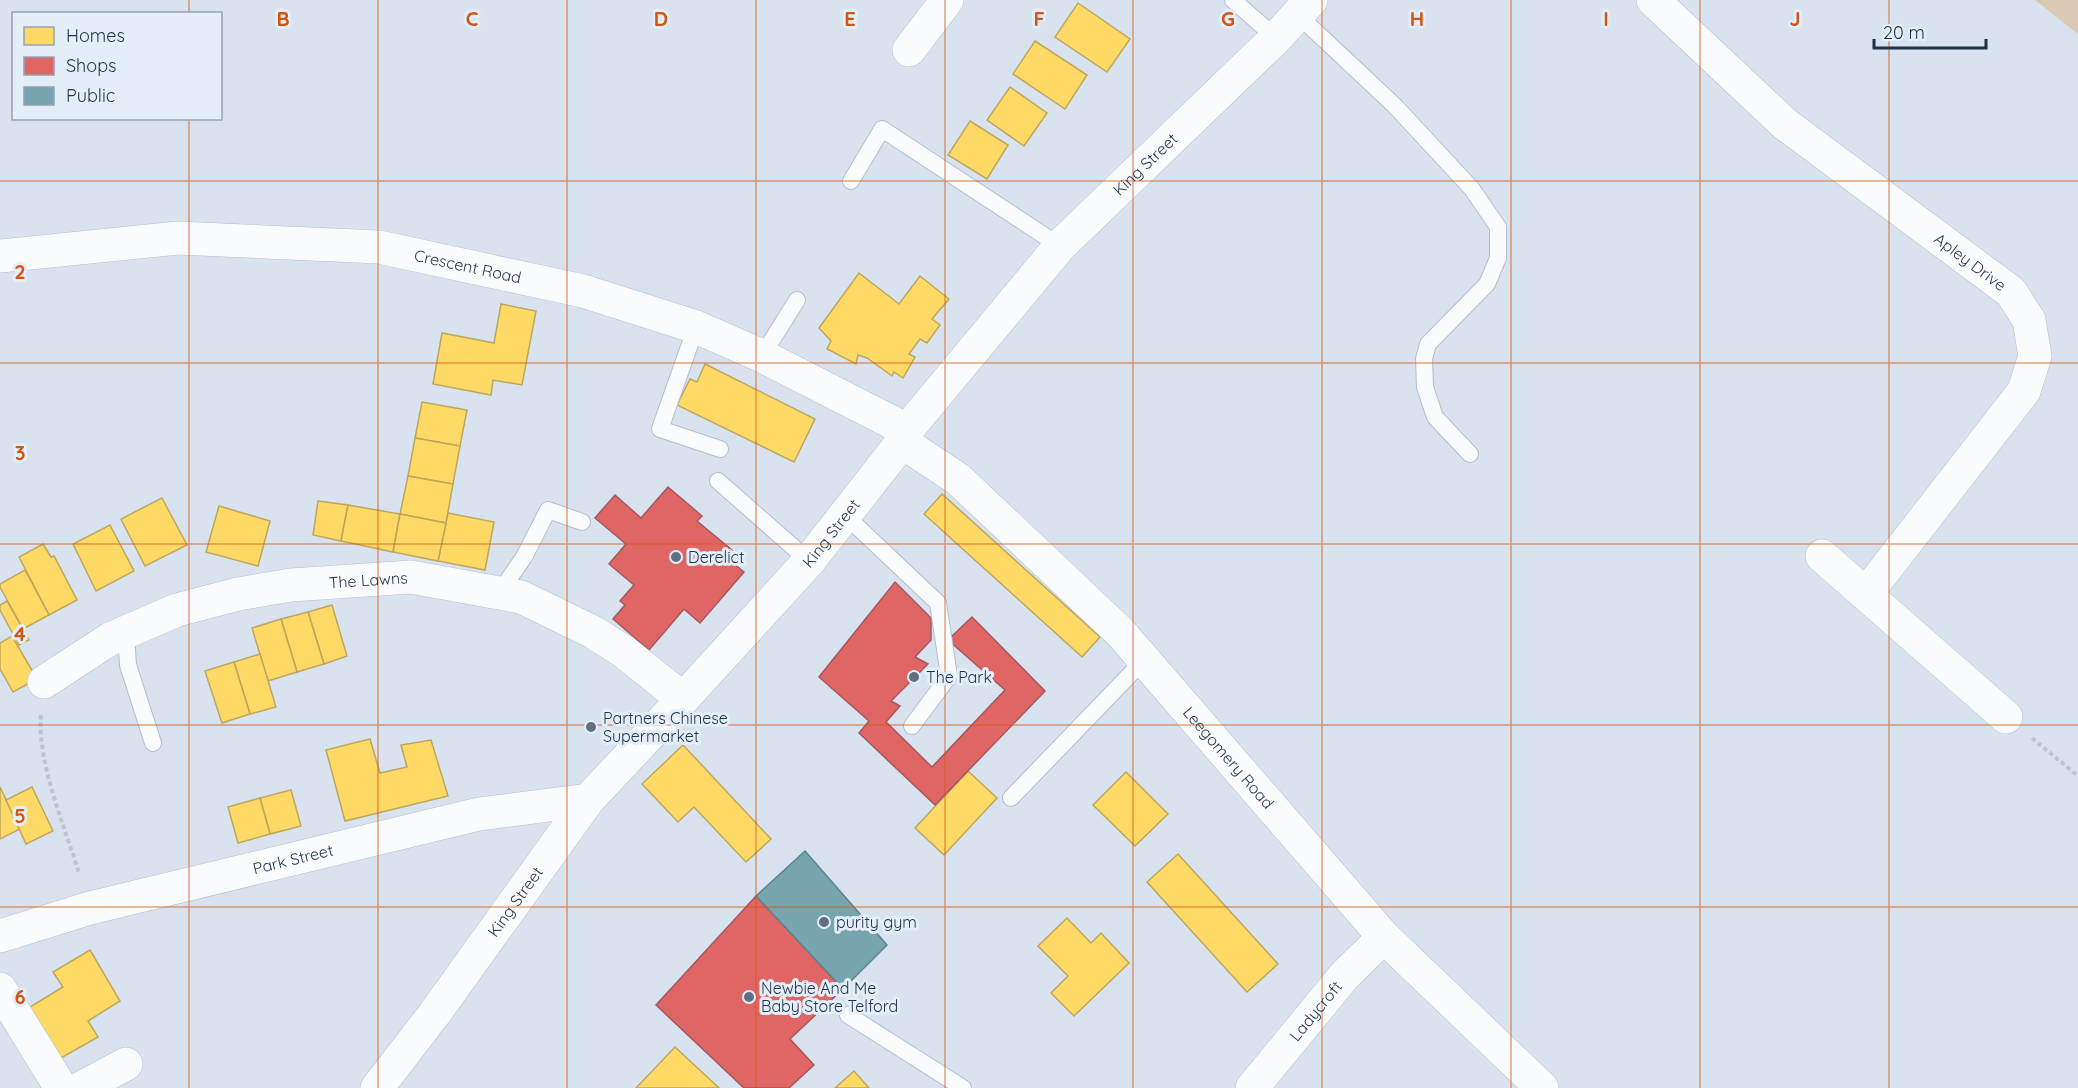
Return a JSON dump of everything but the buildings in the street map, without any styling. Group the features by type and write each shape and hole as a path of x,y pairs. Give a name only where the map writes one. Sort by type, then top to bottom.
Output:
{"street":[{"path":"909,50 947,0"},
{"name":"Apley Drive","path":"1653,0 1785,123 2011,292 2029,320 2035,356 2024,392 1866,594"},
{"name":"King Street","path":"377,1088 435,1013 588,800 684,699 809,561 904,436 1060,246 1295,18"},
{"name":"Crescent Road","path":"0,256 178,238 379,247 583,291 696,327 762,356 904,436"},
{"name":"Leegomery Road","path":"904,436 958,479 1120,632 1384,938 1542,1088"},
{"path":"1822,556 2006,717"},
{"name":"The Lawns","path":"44,682 110,639 177,610 238,594 291,585 411,577 521,597 593,632 623,651 684,699"},
{"name":"Park Street","path":"0,936 90,908 479,814 588,800"},
{"name":"Ladycroft","path":"1252,1088 1345,975 1384,938"},
{"path":"0,989 61,1088"},
{"path":"81,1088 126,1064"}],"lane":[{"path":"1233,0 1295,18 1402,114 1472,189 1498,227 1498,258 1487,284 1428,344 1424,359 1425,387 1435,417 1470,454"},
{"path":"850,181 882,129 1060,246"},
{"path":"762,356 797,300"},
{"path":"696,327 660,429 720,449"},
{"path":"718,481 809,561"},
{"path":"499,593 524,557 548,510 582,522"},
{"path":"845,514 938,603 949,676 912,726"},
{"path":"126,633 128,665 153,743"},
{"path":"1011,798 1144,660"},
{"path":"848,1015 963,1088"}],"path":[{"path":"44,682 40,727 44,762 90,908"},
{"path":"2006,717 2078,776"}],"shaded area":[{"path":"2035,0 2078,0 2078,34"}],"place":[{"name":"Derelict","path":"676,557"},
{"name":"The Park","path":"914,677"},
{"name":"Partners Chinese Supermarket","path":"591,727"},
{"name":"purity gym","path":"824,922"},
{"name":"Newbie And Me Baby Store Telford","path":"749,997"}]}
